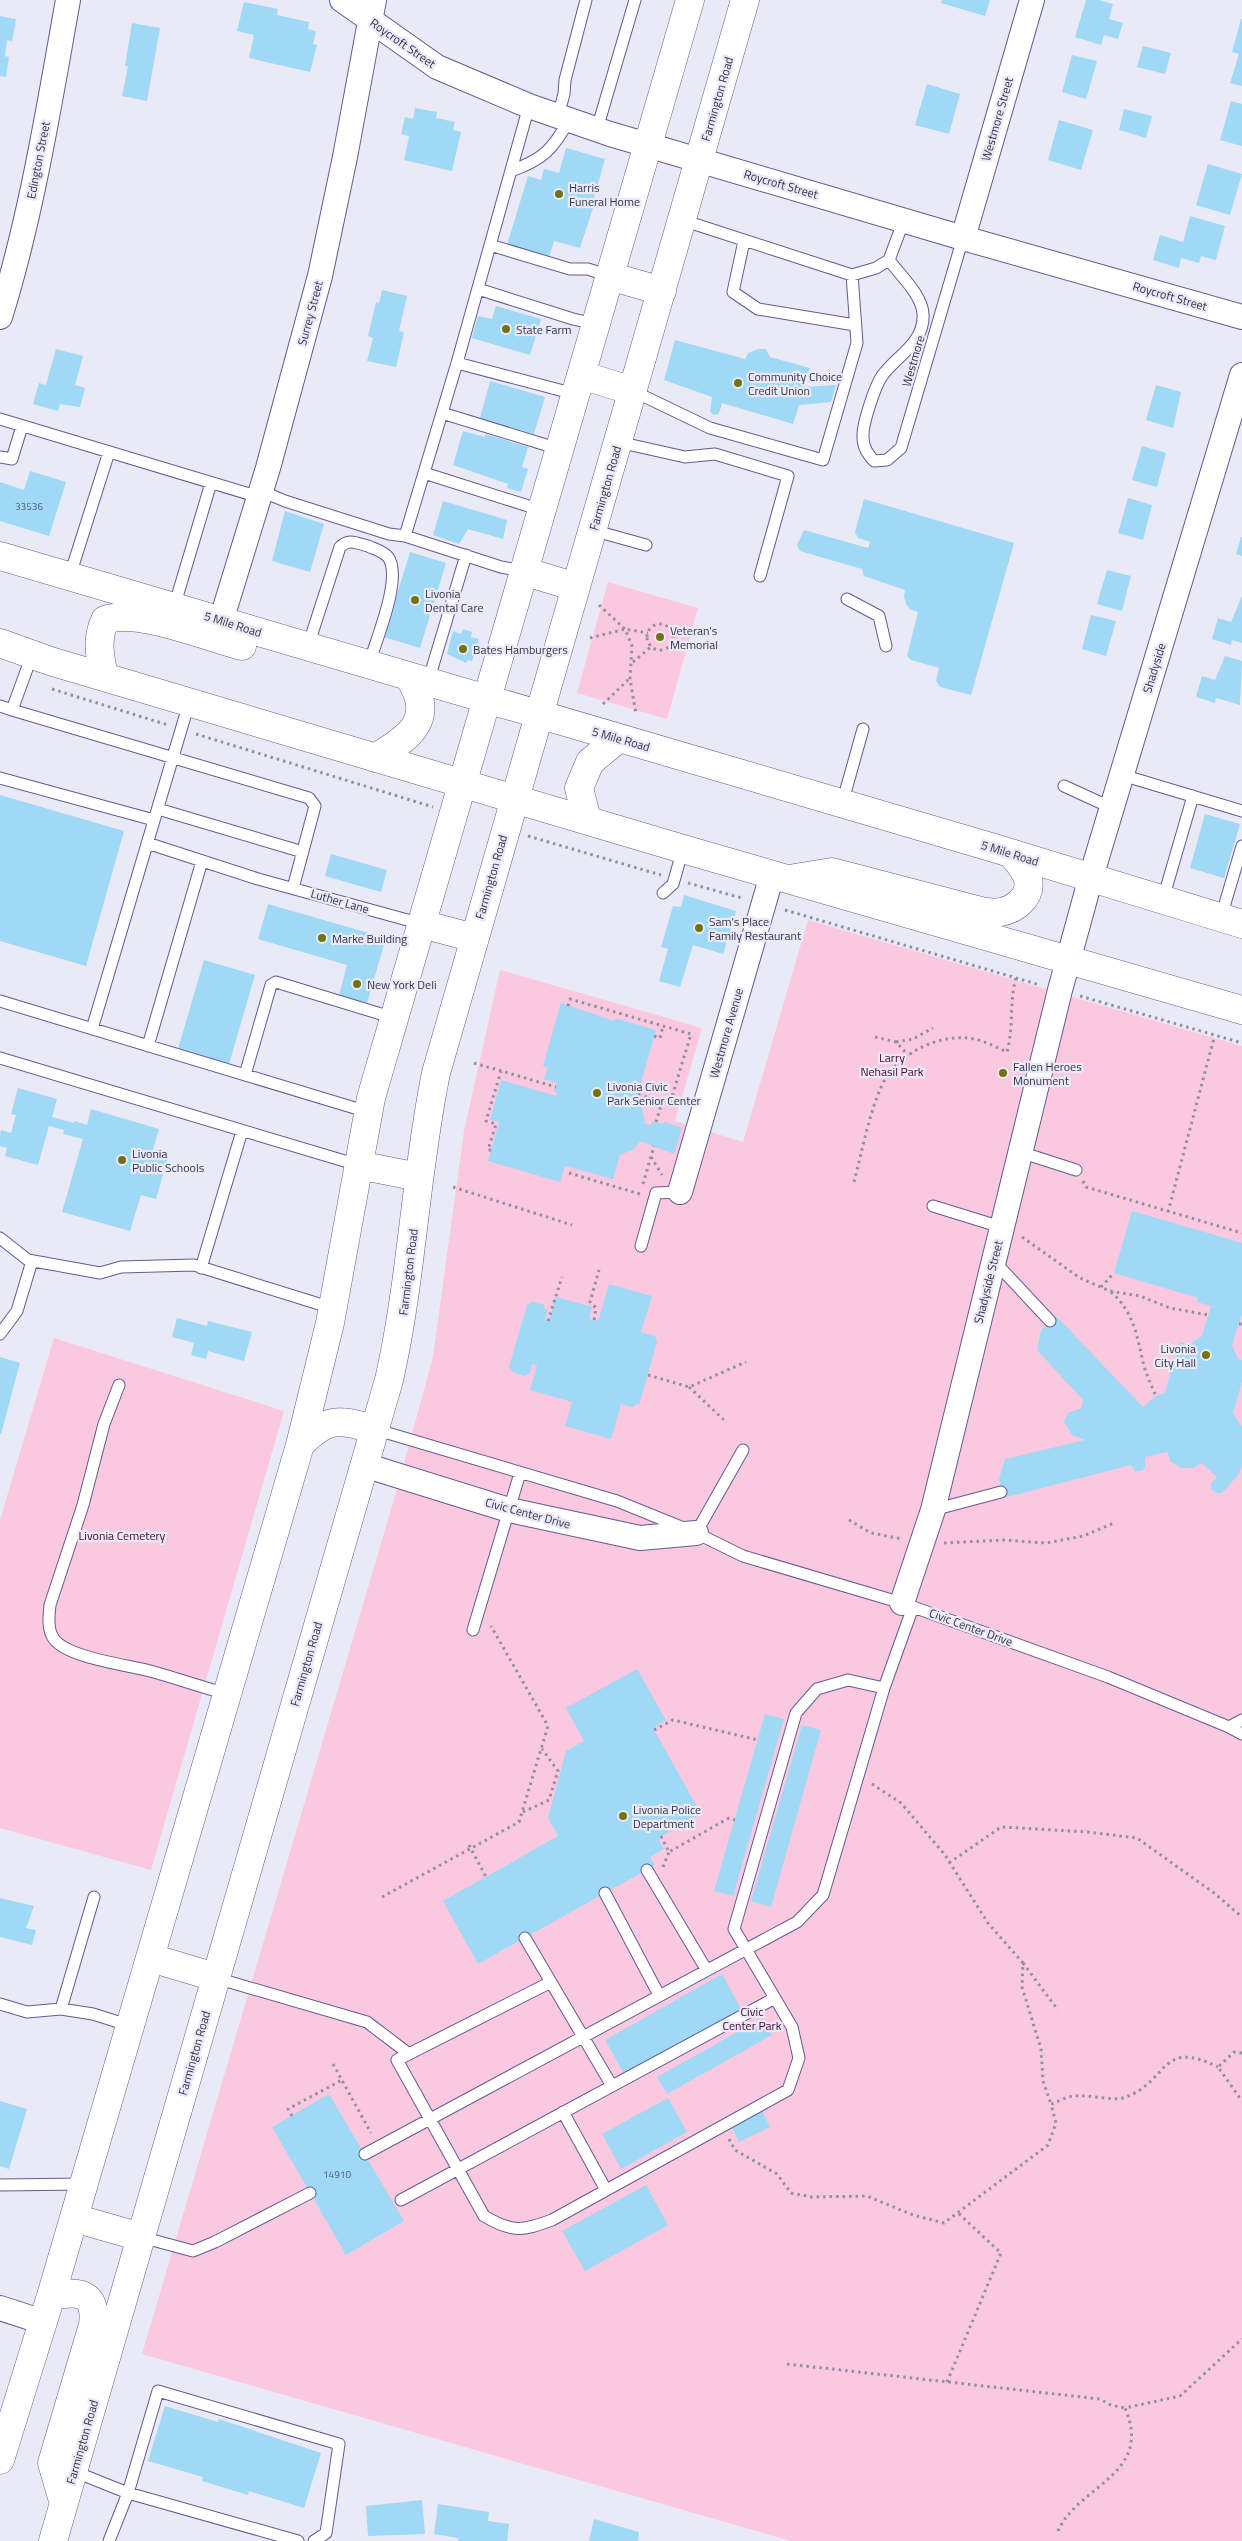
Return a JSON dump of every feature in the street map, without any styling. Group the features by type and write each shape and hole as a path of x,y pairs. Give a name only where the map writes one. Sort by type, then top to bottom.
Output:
{"main road":[{"path":"0,2460 131,2026 300,1445 319,1375 368,1112 452,814 690,0"},
{"name":"Farmington Road","path":"53,2541 374,1430 400,1334 419,1177 436,1073 745,0"},
{"path":"610,276 662,291"},
{"path":"578,384 633,391"},
{"name":"5 Mile Road","path":"0,556 1011,853 1231,920"},
{"path":"523,571 576,587"},
{"path":"104,677 99,647 99,632 105,620 117,616 136,616 267,653 305,645"},
{"path":"0,643 28,667 104,677 683,849 1242,1010"},
{"path":"375,758 411,734 419,720 422,705 418,691 418,679"},
{"path":"587,820 579,788 590,762 619,738"},
{"path":"779,877 832,872 981,911 1000,912 1021,903 1029,882 1025,872 1011,853"},
{"path":"422,924 474,938"},
{"path":"358,1165 419,1177"},
{"path":"300,1445 316,1428 335,1421 374,1430"},
{"path":"151,1958 215,1978"},
{"path":"74,2218 141,2237"},
{"path":"51,2296 73,2292 83,2294 91,2303 94,2314 52,2464 64,2504"}],"street":[{"name":"Edington Street","path":"0,317 18,254 38,166 68,0"},
{"name":"Roycroft Street","path":"342,0 372,9 437,67 529,106 647,145 963,238 1242,316"},
{"name":"Westmore Street","path":"963,238 1032,0"},
{"name":"Surrey Street","path":"221,621 260,494 320,276 346,157 372,9"},
{"name":"Shadyside","path":"1068,961 1091,877 1242,375"},
{"name":"Westmore Avenue","path":"680,1192 763,904 779,877"},
{"name":"Shadyside Street","path":"908,1605 1068,961"},
{"name":"Civic Center Drive","path":"364,1465 509,1510 640,1538 696,1534"},
{"path":"0,2308 43,2322"}],"lane":[{"path":"512,171 531,164 556,145 564,118 565,80 586,0"},
{"path":"597,129 635,0"},
{"path":"405,536 457,363 529,106"},
{"path":"682,220 852,275 876,268 889,260 904,220"},
{"name":"Westmore","path":"889,260 921,303 924,316 921,329 911,348 882,376 875,392 862,436 866,451 874,460 887,460 901,448 963,238"},
{"path":"744,240 733,292 758,309 855,325"},
{"path":"490,245 570,269 588,269 610,276"},
{"path":"633,391 710,428 824,460 856,342 852,275"},
{"path":"478,288 573,319 595,324"},
{"path":"457,363 578,384"},
{"path":"442,413 559,449"},
{"path":"0,419 211,483 260,494 523,571"},
{"path":"0,457 12,458 22,426"},
{"path":"618,442 685,456 715,454 788,476 760,576"},
{"path":"70,576 109,452"},
{"path":"424,473 541,510"},
{"path":"174,606 211,483"},
{"path":"592,530 646,545"},
{"path":"305,645 340,547 345,542 351,541 380,550 388,556 393,568 393,583 369,664"},
{"path":"418,679 466,555"},
{"path":"847,599 879,616 886,646"},
{"path":"12,710 28,667"},
{"path":"92,1029 189,702"},
{"path":"0,706 309,798 315,806 293,888"},
{"path":"842,804 863,729"},
{"path":"1122,775 1242,811"},
{"path":"0,778 156,814 303,852"},
{"path":"1064,786 1112,808"},
{"path":"1163,899 1194,796"},
{"name":"Luther Lane","path":"147,844 258,878 422,924"},
{"path":"1231,920 1242,846"},
{"path":"663,893 673,884 683,849"},
{"path":"148,1046 202,860"},
{"path":"245,1075 271,985 276,982 394,1018"},
{"path":"0,1002 368,1112"},
{"path":"0,1058 358,1165"},
{"path":"201,1268 242,1131"},
{"path":"1020,1152 1076,1170"},
{"path":"641,1246 656,1192 680,1192"},
{"path":"933,1206 1002,1227"},
{"path":"0,1238 32,1261 100,1273 121,1267 194,1265 332,1308"},
{"path":"993,1260 1050,1321"},
{"path":"0,1334 17,1310 32,1261"},
{"path":"119,1386 104,1424 83,1505 50,1605 48,1621 54,1638 67,1648 92,1658 149,1671 227,1694"},
{"name":"Civic Center Drive","path":"374,1430 617,1501 743,1556 908,1605 1108,1677 1230,1726 1242,1734"},
{"path":"696,1534 743,1450"},
{"path":"473,1630 520,1473"},
{"path":"933,1510 1001,1492"},
{"path":"365,2154 706,1969 797,1922 823,1895 908,1605"},
{"path":"551,1982 397,2060 484,2216 502,2227 526,2230 552,2220 788,2090 799,2058 792,2027 734,1929 796,1714 817,1689 848,1680 884,1688"},
{"path":"1230,1726 1242,1720"},
{"path":"647,1870 706,1969"},
{"path":"605,1893 659,1995"},
{"path":"61,2009 94,1897"},
{"path":"525,1938 612,2086"},
{"path":"215,1978 367,2022 409,2054"},
{"path":"401,2200 775,1998"},
{"path":"0,2004 27,2012 61,2009 93,2014 131,2026"},
{"path":"563,2112 606,2190"},
{"path":"0,2185 84,2184"},
{"path":"141,2237 193,2251 215,2242 310,2193"},
{"path":"109,2541 128,2493 158,2391 339,2444 326,2533 314,2541"},
{"path":"73,2471 128,2493 293,2540"}],"path":[{"path":"599,605 625,629 632,646 630,679 636,714"},
{"path":"654,625 668,627 672,641 665,648 656,649 651,646 647,638 654,625"},
{"path":"590,638 625,629 648,633"},
{"path":"632,662 651,646"},
{"path":"28,667 181,729 452,814"},
{"path":"603,704 630,679"},
{"path":"505,829 674,880 1242,1043"},
{"path":"854,1182 878,1096 888,1075 908,1055 940,1040 966,1038 988,1043 1007,1052 1012,1035 1011,998 1016,978"},
{"path":"568,1006 570,999 691,1034 671,1100"},
{"path":"654,1036 660,1038 663,1026"},
{"path":"875,1037 896,1042 913,1039 933,1028"},
{"path":"1168,1212 1214,1038"},
{"path":"896,1042 908,1055"},
{"path":"474,1063 556,1088"},
{"path":"491,1150 488,1150 496,1124 486,1121 501,1071"},
{"path":"637,1094 662,1102 671,1100 687,1104"},
{"path":"656,1122 662,1102"},
{"path":"637,1204 654,1146"},
{"path":"646,1173 665,1179 651,1156"},
{"path":"1076,1170 1086,1187 1242,1233"},
{"path":"569,1173 640,1194"},
{"path":"608,1184 609,1178"},
{"path":"452,1187 572,1225"},
{"path":"1002,1227 1028,1240 1080,1278 1110,1291 1140,1296 1170,1308 1208,1315"},
{"path":"594,1320 596,1308 590,1302 599,1270"},
{"path":"1101,1287 1114,1273"},
{"path":"548,1321 562,1277"},
{"path":"1110,1291 1120,1300 1131,1316 1138,1336 1144,1364 1156,1396"},
{"path":"689,1387 746,1362"},
{"path":"648,1375 689,1387 725,1421"},
{"path":"849,1520 870,1532 907,1540"},
{"path":"943,1543 1004,1540 1046,1543 1083,1536 1114,1524"},
{"path":"382,1896 519,1822 548,1726 490,1626"},
{"path":"654,1730 672,1720 758,1740"},
{"path":"522,1812 549,1800 555,1786 558,1772 542,1749"},
{"path":"858,1777 901,1803 949,1863 988,1923 1023,1963 1058,2010"},
{"path":"661,1836 669,1852 730,1818 735,1820"},
{"path":"949,1863 1001,1827 1088,1832 1137,1838 1214,1894 1242,1917"},
{"path":"470,1847 486,1877"},
{"path":"722,2127 735,2150 777,2174 791,2193 811,2197 867,2196 913,2215 944,2223 1048,2145 1056,2123 1043,2081 1040,2048 1022,1987 1023,1963"},
{"path":"1218,2067 1234,2052 1242,2054"},
{"path":"1051,2104 1072,2096 1125,2098 1141,2089 1172,2059 1186,2056 1198,2057 1218,2067 1242,2101"},
{"path":"333,2064 372,2135"},
{"path":"292,2116 288,2109 342,2080"},
{"path":"946,2382 1001,2253 957,2212"},
{"path":"787,2364 1100,2399 1112,2405 1126,2408 1180,2396 1242,2339"},
{"path":"1058,2532 1064,2518 1096,2492 1118,2470 1126,2457 1132,2425 1126,2408"}],"green space":[{"path":"608,582 698,608 667,719 577,693"},
{"name":"Civic Center Park","path":"808,920 1242,1046 1242,2541 791,2541 142,2354 395,1496 433,1357 464,1131 500,970 702,1028 675,1121 743,1142"},
{"name":"Livonia Cemetery","path":"54,1338 284,1411 151,1870 0,1828 0,1520"}],"building":[{"path":"942,0 990,0 985,16 941,3"},
{"path":"1086,0 1099,0 1113,4 1109,19 1123,23 1118,39 1104,35 1101,45 1075,37"},
{"path":"244,2 278,9 277,15 309,22 308,29 316,31 313,44 317,45 310,72 249,58 254,35 237,31"},
{"path":"0,16 16,19 12,41 7,40 5,56 9,57 6,77 0,76"},
{"path":"1241,19 1242,86 1230,83 1239,54 1232,52"},
{"path":"132,23 160,28 147,101 122,96 128,66 125,66"},
{"path":"1143,46 1171,53 1165,74 1137,67"},
{"path":"1072,55 1097,61 1086,99 1062,92"},
{"path":"927,84 960,94 949,134 915,125"},
{"path":"1231,101 1242,104 1242,146 1220,140"},
{"path":"415,108 437,112 436,118 455,122 453,130 461,132 452,171 404,160 409,136 401,134 405,117 413,119"},
{"path":"1124,109 1152,116 1146,138 1119,130"},
{"path":"1059,120 1093,130 1081,170 1048,160"},
{"name":"Harris Funeral Home","path":"566,148 605,159 591,208 593,208 580,248 554,241 548,261 506,248 528,176 541,180 544,169 559,173"},
{"path":"1208,164 1242,174 1230,215 1196,205"},
{"path":"1190,216 1225,226 1216,260 1201,256 1199,263 1181,258 1179,268 1153,260 1160,235 1183,242"},
{"path":"382,290 407,296 399,331 404,332 396,367 367,361 373,338 368,336 376,302 379,303"},
{"name":"State Farm","path":"496,306 541,319 530,355 472,338 478,316 492,319"},
{"name":"Community Choice Credit Union","path":"675,340 745,359 748,353 758,349 766,349 770,357 810,368 804,387 836,385 831,402 799,405 793,424 722,403 719,414 713,415 710,411 712,397 664,380"},
{"path":"56,349 83,356 75,385 85,388 80,407 60,404 58,411 33,404 39,383 46,385"},
{"path":"490,381 545,397 534,434 480,418"},
{"path":"1156,385 1181,392 1173,428 1146,420"},
{"path":"463,431 485,437 485,434 528,447 522,467 528,469 521,492 507,488 508,484 453,465"},
{"path":"1142,446 1166,453 1157,487 1132,480"},
{"path":"30,471 66,482 49,536 0,521 0,482 24,490"},
{"path":"1128,498 1152,505 1143,540 1118,533"},
{"path":"864,499 1014,543 971,695 940,687 936,681 939,668 911,660 907,656 918,612 910,609 906,604 905,590 864,576 862,569 800,551 797,545 804,530 868,548 870,542 858,538 855,532"},
{"path":"443,501 507,520 503,539 468,529 459,544 433,535"},
{"path":"285,511 324,524 310,572 272,561"},
{"path":"1242,537 1242,556 1236,554"},
{"name":"Livonia Dental Care","path":"410,552 446,563 420,648 384,637"},
{"path":"1107,570 1131,576 1122,611 1097,604"},
{"path":"1242,596 1242,643 1232,640 1231,645 1212,639 1218,618 1231,622"},
{"path":"1091,615 1116,621 1106,656 1082,649"},
{"name":"Bates Hamburgers","path":"463,629 472,632 471,637 479,639 478,643 480,644 476,656 474,655 472,661 468,660 466,663 447,654 453,631 461,634"},
{"path":"1225,656 1242,661 1240,705 1216,698 1215,703 1196,697 1202,676 1215,680"},
{"path":"0,795 124,831 86,966 0,941"},
{"path":"1205,814 1240,824 1224,878 1190,868"},
{"path":"331,854 387,870 381,892 325,876"},
{"name":"Sam's Place Family Restaurant","path":"684,895 736,911 723,954 693,945 680,987 659,981 668,949 661,947 673,906 681,907"},
{"name":"Marke Building","path":"268,904 386,938 367,1003 339,995 347,965 258,939"},
{"path":"204,960 255,975 229,1064 178,1049"},
{"name":"Livonia Civic Park Senior Center","path":"561,1003 614,1021 615,1018 656,1030 637,1097 644,1099 642,1107 645,1124 651,1125 652,1121 661,1124 665,1122 682,1128 674,1154 640,1141 634,1149 620,1155 613,1179 565,1166 560,1182 488,1161 499,1122 490,1120 501,1080 556,1096 557,1092 554,1092 557,1083 544,1079 548,1067 543,1066"},
{"name":"Livonia Public Schools","path":"18,1088 57,1099 52,1117 87,1125 91,1109 159,1129 153,1150 169,1154 156,1199 141,1195 130,1231 62,1212 83,1139 63,1134 64,1130 49,1126 38,1165 5,1156 7,1148 0,1146 0,1135 1,1130 11,1133 16,1115 11,1114"},
{"name":"Livonia City Hall","path":"1132,1211 1242,1243 1242,1314 1232,1345 1238,1359 1242,1360 1242,1382 1233,1413 1242,1427 1242,1465 1239,1474 1222,1493 1216,1493 1211,1489 1211,1484 1217,1477 1202,1463 1193,1468 1181,1468 1171,1462 1167,1452 1145,1457 1145,1468 1141,1471 1135,1471 1131,1465 1003,1498 999,1479 1005,1459 1085,1440 1072,1435 1064,1422 1068,1413 1081,1408 1083,1400 1037,1350 1041,1330 1056,1316 1143,1407 1156,1396 1165,1392 1180,1342 1189,1345 1202,1336 1211,1306 1197,1302 1198,1298 1114,1273"},
{"path":"609,1284 652,1296 641,1332 655,1336 657,1342 639,1405 636,1404 633,1407 621,1404 611,1439 565,1426 572,1402 530,1390 537,1365 532,1364 530,1373 524,1376 513,1372 509,1367 527,1305 532,1302 545,1305 544,1308 548,1311 545,1320 549,1321 556,1297 592,1307 589,1319 598,1321"},
{"path":"177,1318 207,1326 208,1321 252,1332 244,1361 208,1351 206,1359 191,1355 194,1343 172,1337"},
{"path":"0,1357 20,1363 1,1434 0,1434"},
{"name":"Livonia Police Department","path":"637,1669 666,1720 653,1728 701,1814 658,1838 664,1849 650,1857 655,1865 478,1964 443,1901 558,1836 548,1818 566,1751 584,1741 566,1708"},
{"path":"765,1714 784,1719 733,1896 714,1891"},
{"path":"802,1725 821,1730 771,1907 751,1901"},
{"path":"0,1898 34,1906 26,1928 36,1930 32,1945 0,1937"},
{"path":"722,1974 741,2009 624,2074 605,2040"},
{"path":"762,2018 772,2035 667,2094 657,2077"},
{"path":"329,2094 404,2221 346,2255 272,2127"},
{"path":"668,2098 687,2132 621,2169 602,2134"},
{"path":"0,2101 27,2109 9,2169 0,2166"},
{"path":"762,2111 770,2127 739,2142 731,2126"},
{"path":"646,2185 668,2225 585,2271 562,2231"},
{"path":"165,2406 218,2422 219,2419 321,2453 304,2508 249,2491 248,2495 202,2481 203,2477 148,2461"},
{"path":"422,2500 425,2534 368,2536 366,2506"},
{"path":"438,2504 489,2512 488,2521 509,2524 507,2541 458,2541 458,2538 434,2534"},
{"path":"594,2519 639,2532 638,2541 589,2541"}],"place":[{"name":"Harris Funeral Home","path":"559,194"},
{"name":"State Farm","path":"506,329"},
{"name":"Community Choice Credit Union","path":"738,383"},
{"name":"Livonia Dental Care","path":"415,600"},
{"name":"Veteran's Memorial","path":"660,637"},
{"name":"Bates Hamburgers","path":"463,649"},
{"name":"Sam's Place Family Restaurant","path":"699,928"},
{"name":"Marke Building","path":"322,938"},
{"name":"New York Deli","path":"357,984"},
{"name":"Fallen Heroes Monument","path":"1003,1073"},
{"name":"Livonia Civic Park Senior Center","path":"597,1093"},
{"name":"Livonia Public Schools","path":"122,1160"},
{"name":"Livonia City Hall","path":"1206,1355"},
{"name":"Livonia Police Department","path":"623,1816"}],"park label":[{"name":"Larry Nehasil Park","path":"892,1064"}]}
